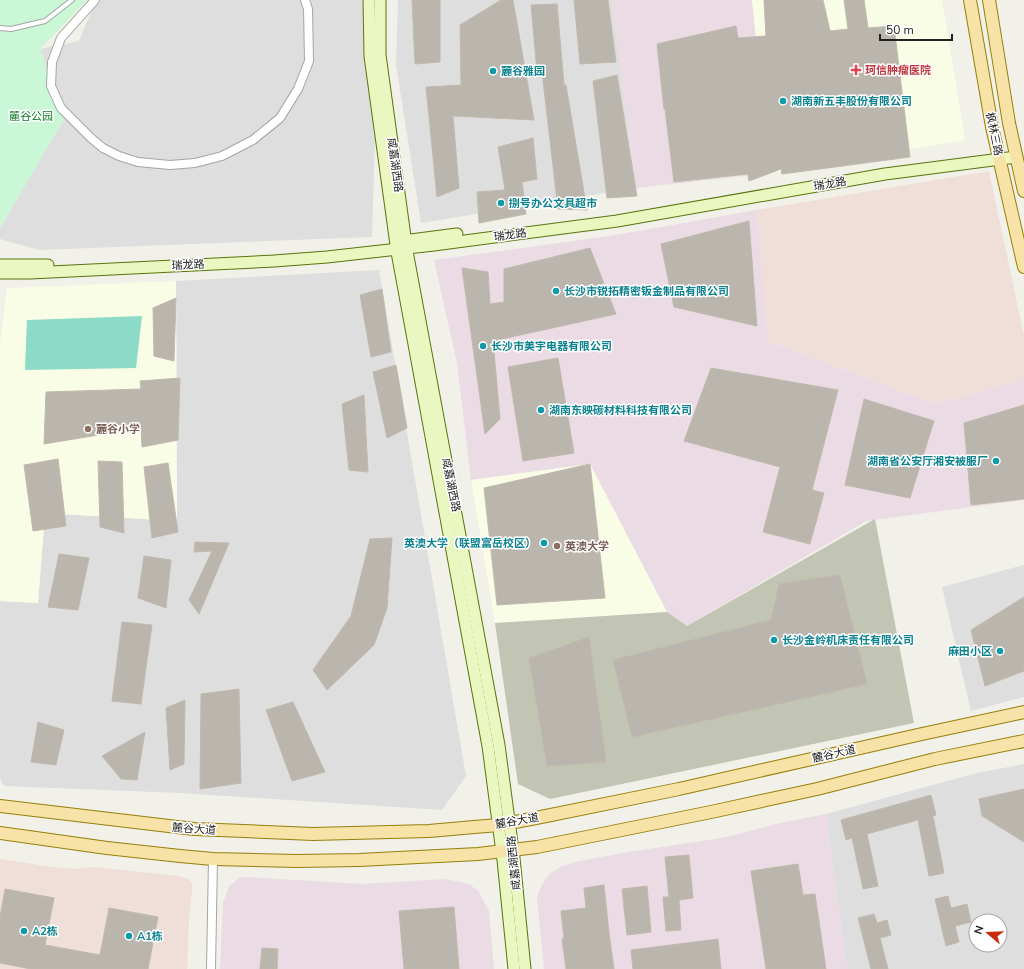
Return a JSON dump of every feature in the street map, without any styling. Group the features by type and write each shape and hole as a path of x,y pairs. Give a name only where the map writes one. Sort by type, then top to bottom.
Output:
{"main road":[{"name":"枫林三路","path":"970,0 984,83 1024,267"},
{"name":"枫林三路","path":"989,0 1009,123 1024,191"},
{"name":"麓谷大道","path":"3,804 163,826 224,831 313,834 429,831 504,824 680,789 1024,712"},
{"path":"1,834 107,848 213,858 297,861 359,860 478,854 537,847 719,811 817,789 935,759 1024,740"}],"street":[{"path":"95,0 61,38 52,62 51,86 61,108 103,148 119,156 138,162 170,165 195,163 222,156 253,140 280,118 298,89 309,61 308,9 305,0"},
{"name":"咸嘉湖西路","path":"369,0 370,56 401,245 499,745 507,851 525,969"},
{"name":"咸嘉湖西路","path":"380,0 380,55 401,245"},
{"name":"瑞龙路","path":"0,273 30,274 327,257 698,201 883,167 964,158 999,156 1016,153"},
{"name":"瑞龙路","path":"0,265 74,265 274,254 401,245"},
{"name":"咸嘉湖西路","path":"507,851 514,969"},
{"path":"211,969 213,858"}],"lane":[{"path":"0,28 11,29 45,21 72,0"}],"shaded area":[{"path":"96,0 379,0 372,237 39,250 0,239 0,228 64,119 40,49 79,41"},
{"name":"麓谷雅园","path":"398,0 612,0 636,188 421,223 396,65"},
{"path":"612,0 752,0 770,173 636,188"},
{"name":"珂信肿瘤医院","path":"752,0 942,0 965,140 770,173"},
{"path":"989,171 1024,336 1024,380 935,404 768,341 757,210"},
{"path":"757,210 768,341 935,404 1024,380 1024,500 866,521 687,626 667,612 590,464 471,480 457,363 434,260 610,236"},
{"path":"379,270 466,776 442,810 179,793 4,786 0,779 0,601 38,603 45,513 177,521 176,281"},
{"name":"麓谷小学","path":"176,281 177,521 45,513 38,603 0,601 0,344 7,288"},
{"name":"英澳大学","path":"590,464 667,612 495,623 471,480"},
{"path":"875,519 914,723 550,799 518,784 495,623 667,612 687,626"},
{"path":"1024,565 1024,697 971,711 942,587"},
{"path":"1024,764 1024,969 847,969 826,814 977,773"},
{"path":"826,814 847,969 544,969 537,898 546,878 552,872 575,862 727,837 780,823"},
{"path":"0,859 52,867 76,869 95,867 178,876 189,879 192,883 192,890 187,969 0,969"},
{"path":"245,877 362,884 446,879 469,884 479,892 489,911 494,969 220,969 223,903 229,886 239,878"}],"green space":[{"name":"麓谷公园","path":"0,0 87,0 40,49 64,119 0,228"},
{"path":"142,316 136,368 25,370 27,320"}],"building":[{"path":"412,0 440,0 440,62 415,64"},
{"name":"麓谷雅园","path":"501,0 513,0 534,120 453,116 459,188 437,197 426,87 461,85 460,25"},
{"path":"574,0 608,0 616,62 580,64"},
{"name":"湖南新五丰股份有限公司","path":"764,0 823,0 830,31 848,29 844,0 864,0 868,28 894,26 910,157 782,174 781,169 749,181 748,174 674,182 657,44 736,26 738,38 766,36"},
{"path":"557,4 564,85 566,85 587,210 558,209 542,72 537,71 531,5"},
{"path":"617,75 637,196 607,198 593,81"},
{"path":"533,138 537,179 522,182 526,214 479,223 477,192 505,190 498,147"},
{"path":"749,221 757,326 674,307 661,244"},
{"name":"长沙市锐拓精密钣金制品有限公司","path":"590,248 616,314 493,341 500,419 485,434 462,268 488,272 490,304 504,302 504,269"},
{"path":"382,289 391,352 371,357 360,295"},
{"path":"176,298 174,361 154,356 153,308"},
{"name":"湖南东映碳材料科技有限公司","path":"558,358 574,453 523,461 508,367"},
{"path":"396,365 407,428 387,438 373,372"},
{"path":"711,368 838,390 812,490 824,493 810,544 763,532 780,467 684,441"},
{"path":"180,378 178,440 142,447 141,428 44,444 46,392 141,389 140,381"},
{"path":"364,395 368,472 349,470 342,404"},
{"path":"864,399 934,421 910,498 845,485"},
{"name":"湖南省公安厅湘安被服厂","path":"1024,405 1024,499 971,505 964,423"},
{"path":"58,459 66,526 33,531 24,465"},
{"path":"98,461 122,462 124,533 100,527"},
{"path":"168,463 178,532 152,538 144,467"},
{"name":"英澳大学","path":"590,464 605,598 497,605 484,488"},
{"path":"392,538 387,608 374,645 327,690 313,670 351,616 370,539"},
{"path":"195,542 229,543 199,614 189,600 212,551 194,552"},
{"path":"59,554 89,558 78,610 48,607"},
{"path":"144,556 171,560 166,608 138,598"},
{"name":"长沙金岭机床责任有限公司","path":"840,575 867,684 632,737 613,660 771,620 779,584"},
{"name":"麻田小区","path":"1024,597 1024,671 985,686 971,630"},
{"path":"122,622 152,625 141,704 112,701"},
{"path":"589,637 606,762 547,766 529,658"},
{"path":"239,689 241,783 200,789 201,694"},
{"path":"185,700 184,764 170,770 166,708"},
{"path":"293,702 325,772 292,781 266,710"},
{"path":"38,722 64,730 56,765 31,762"},
{"path":"145,732 137,780 121,779 102,756"},
{"path":"1024,789 1024,842 982,816 979,799"},
{"path":"931,795 936,815 933,816 944,873 929,876 918,820 867,834 878,886 863,889 852,838 846,840 841,820"},
{"path":"689,855 693,898 679,900 681,930 666,931 663,897 669,897 665,857"},
{"path":"798,864 803,895 815,894 826,969 766,969 751,871"},
{"path":"604,885 614,969 566,969 562,939 564,939 561,911 586,908 584,888"},
{"path":"647,886 651,932 627,935 622,889"},
{"path":"5,889 54,898 45,945 100,955 109,908 158,917 148,969 31,969 0,963 0,917"},
{"path":"948,896 951,908 967,904 969,913 968,923 955,926 959,942 946,946 935,899"},
{"path":"454,907 459,969 404,969 399,911"},
{"path":"874,914 877,923 887,920 891,935 880,938 888,969 871,969 858,918"},
{"path":"718,939 721,969 633,969 631,950"},
{"path":"262,948 278,949 277,969 260,969"}],"place":[{"name":"珂信肿瘤医院","path":"856,70"},
{"name":"麓谷雅园","path":"493,71"},
{"name":"湖南新五丰股份有限公司","path":"783,101"},
{"name":"捌号办公文具超市","path":"501,203"},
{"name":"长沙市锐拓精密钣金制品有限公司","path":"556,291"},
{"name":"长沙市美宇电器有限公司","path":"483,346"},
{"name":"湖南东映碳材料科技有限公司","path":"541,410"},
{"name":"麓谷小学","path":"88,429"},
{"name":"湖南省公安厅湘安被服厂","path":"996,461"},
{"name":"英澳大学（联盟富岳校区）","path":"544,543"},
{"name":"英澳大学","path":"557,546"},
{"name":"长沙金岭机床责任有限公司","path":"774,640"},
{"name":"麻田小区","path":"1000,651"},
{"name":"A2栋","path":"24,931"},
{"name":"A1栋","path":"129,936"}]}
